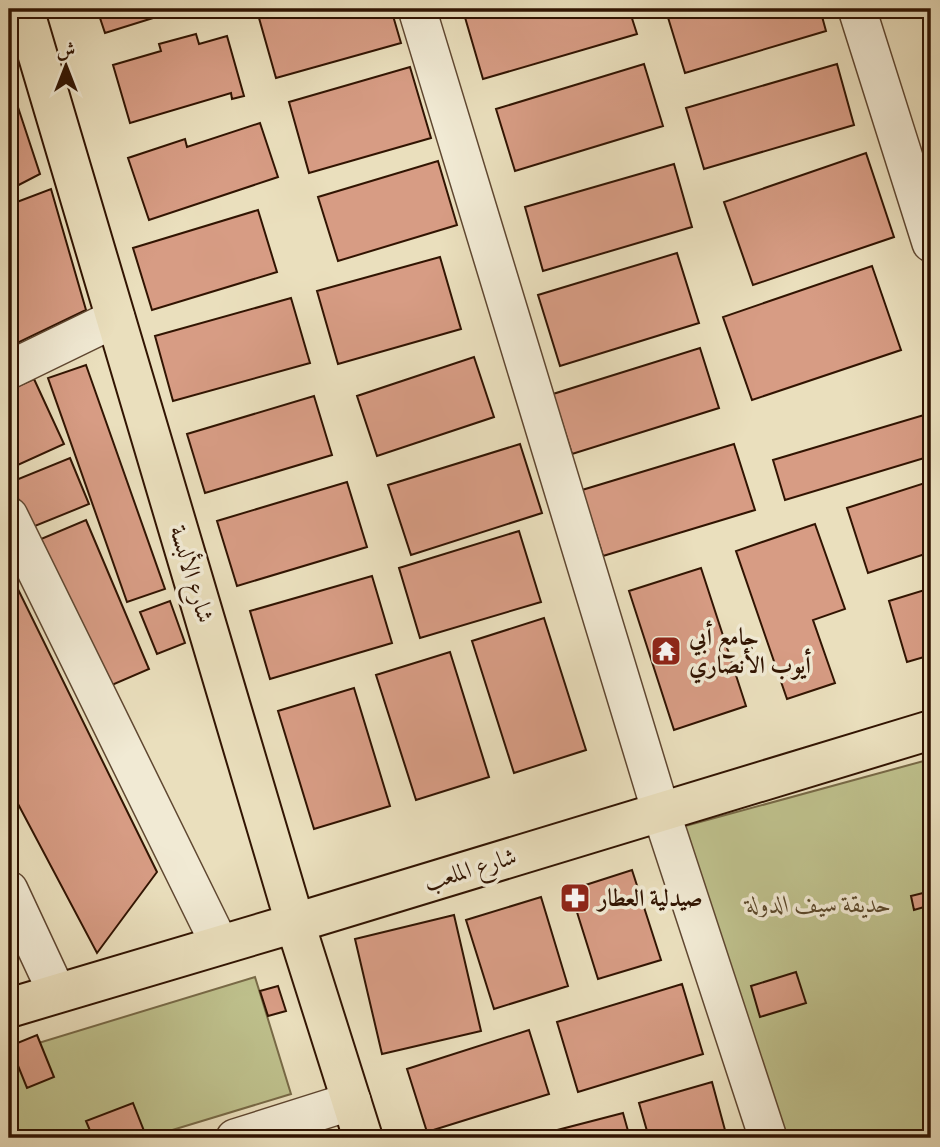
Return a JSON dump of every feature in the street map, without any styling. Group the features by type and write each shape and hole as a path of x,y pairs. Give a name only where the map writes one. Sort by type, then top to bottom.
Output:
{"main road":[{"name":"شارع الألبسة","path":"23,9 295,923 363,1138"},
{"name":"شارع الملعب","path":"9,1008 931,730"}],"street":[{"path":"417,9 660,812 768,1138"},
{"path":"857,9 931,243"},
{"path":"9,370 116,318"},
{"path":"9,516 220,945"},
{"path":"9,890 57,993"},
{"path":"235,1138 352,1101"}],"green space":[{"name":"حديقة سيف الدولة","path":"931,759 931,1138 788,1138 678,828"},
{"path":"255,977 291,1094 146,1138 9,1138 9,1052"}],"building":[{"path":"97,9 182,9 105,33"},
{"path":"391,9 401,43 276,78 257,11"},
{"path":"482,9 629,9 637,34 483,79 464,14"},
{"path":"820,9 826,31 685,73 666,11"},
{"path":"196,34 199,44 227,36 244,96 232,99 231,93 130,123 113,65 161,51 159,44"},
{"path":"644,64 663,126 515,171 496,109"},
{"path":"837,64 854,125 704,169 686,108"},
{"path":"410,67 431,138 309,173 289,102"},
{"path":"9,80 40,174 9,190"},
{"path":"260,123 278,177 149,220 128,158 185,139 187,147"},
{"path":"866,153 894,237 753,285 724,202"},
{"path":"438,161 457,225 338,261 318,197"},
{"path":"674,164 692,227 543,271 525,207"},
{"path":"51,189 86,310 9,347 9,205"},
{"path":"258,210 277,272 152,310 133,248"},
{"path":"677,253 699,323 560,366 538,295"},
{"path":"440,257 461,329 338,364 317,291"},
{"path":"872,266 901,350 752,400 723,317"},
{"path":"291,298 310,363 173,401 155,336"},
{"path":"700,348 719,408 572,454 553,394"},
{"path":"474,357 494,417 377,456 357,396"},
{"path":"86,365 165,589 127,602 48,378"},
{"path":"34,379 64,444 9,469 9,390"},
{"path":"314,396 332,455 205,493 187,434"},
{"path":"924,415 931,439 931,456 785,500 773,460"},
{"path":"520,444 542,513 411,555 388,485"},
{"path":"734,444 755,510 603,556 582,490"},
{"path":"70,458 89,504 30,528 11,482"},
{"path":"931,481 931,552 868,573 847,508"},
{"path":"347,482 367,547 237,586 217,521"},
{"path":"86,520 149,669 105,688 41,539"},
{"path":"815,524 845,609 813,620 835,683 787,699 736,551"},
{"path":"519,531 541,602 420,638 399,568"},
{"path":"701,568 746,706 674,730 629,591"},
{"path":"9,571 157,872 97,953 9,787"},
{"path":"372,576 392,643 270,679 250,611"},
{"path":"931,588 931,655 907,662 889,601"},
{"path":"170,601 185,643 157,654 140,612"},
{"path":"544,618 586,750 514,773 472,641"},
{"path":"450,652 489,777 416,800 376,675"},
{"path":"354,688 390,806 314,829 278,711"},
{"path":"632,870 661,960 598,979 570,890"},
{"path":"931,891 931,905 914,910 911,896"},
{"path":"541,897 568,986 494,1009 466,920"},
{"path":"454,915 481,1031 382,1054 355,939"},
{"path":"796,972 806,1003 760,1017 751,986"},
{"path":"682,984 703,1054 578,1092 557,1022"},
{"path":"278,986 286,1011 268,1016 260,991"},
{"path":"529,1030 549,1094 427,1132 407,1069"},
{"path":"37,1035 54,1077 27,1088 10,1046"},
{"path":"712,1082 725,1130 696,1138 649,1138 639,1103"},
{"path":"133,1103 146,1136 93,1138 86,1121"},
{"path":"623,1113 630,1138 544,1138 542,1134"}],"place":[{"name":"جامع أبي أيوب الأنصاري","path":"666,651"},
{"name":"صيدلية العطار","path":"575,898"}]}
